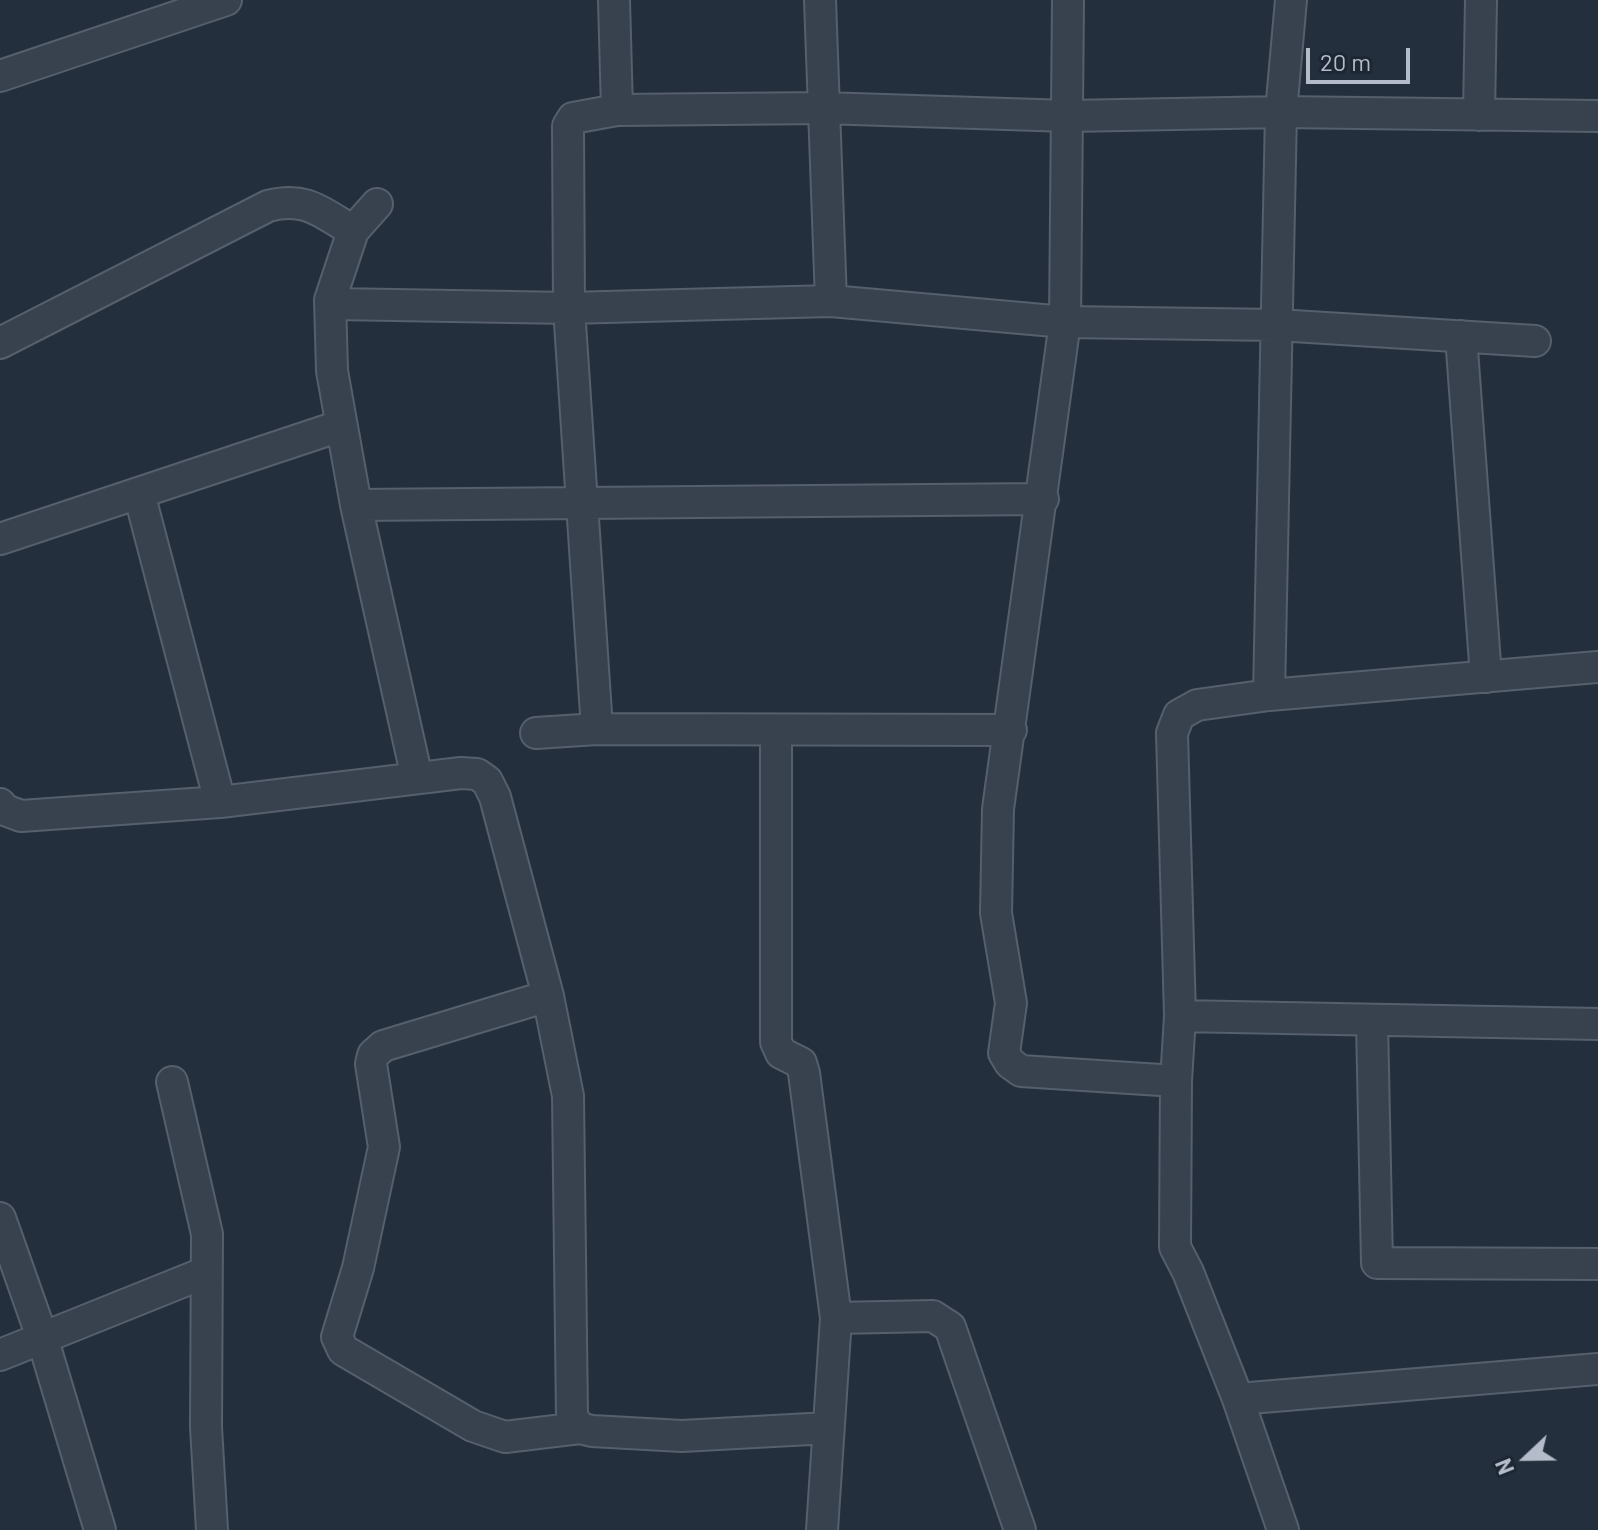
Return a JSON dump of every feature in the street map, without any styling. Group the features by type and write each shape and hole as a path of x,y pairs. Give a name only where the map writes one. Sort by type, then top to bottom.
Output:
{"street":[{"path":"0,76 192,4 226,0"},
{"path":"614,0 617,110"},
{"path":"820,0 831,301"},
{"path":"1068,0 1065,322 998,809 996,913 1011,1003 1004,1053 1010,1063 1021,1071 1176,1081"},
{"path":"1269,695 1281,112 1291,0"},
{"path":"1479,115 1481,0"},
{"path":"597,729 569,308 568,126 573,118 617,110 823,108 1068,116 1281,112 1598,116"},
{"path":"0,343 268,206 291,200 305,203 353,231"},
{"path":"377,204 353,231 330,300 332,371 356,505 417,778"},
{"path":"336,304 569,308 831,301 1065,322 1277,325 1535,341"},
{"path":"1461,336 1486,677"},
{"path":"0,539 340,426"},
{"path":"139,493 220,802"},
{"path":"356,505 1043,499"},
{"path":"1283,1530 1238,1399 1172,1235 1180,1016 1172,733 1179,715 1197,705 1269,695 1598,667"},
{"path":"536,733 597,729 1011,730"},
{"path":"776,730 776,1042 781,1053 801,1063 804,1073 836,1318 822,1530"},
{"path":"0,804 5,810 21,816 220,802 461,773 477,774 487,781 501,816 548,996 568,1096 571,1403 572,1417 580,1428"},
{"path":"548,996 383,1046 373,1055 371,1064 384,1147 358,1268 337,1337 343,1350 473,1426 505,1437 580,1428 682,1436 828,1428"},
{"path":"1180,1016 1598,1024"},
{"path":"1372,1022 1377,1263 1598,1264"},
{"path":"172,1082 207,1234 204,1273 212,1530"},
{"path":"0,1218 42,1337 100,1530"},
{"path":"0,1355 204,1273"},
{"path":"836,1318 933,1316 950,1327 1020,1530"},
{"path":"1238,1399 1598,1369"}]}
